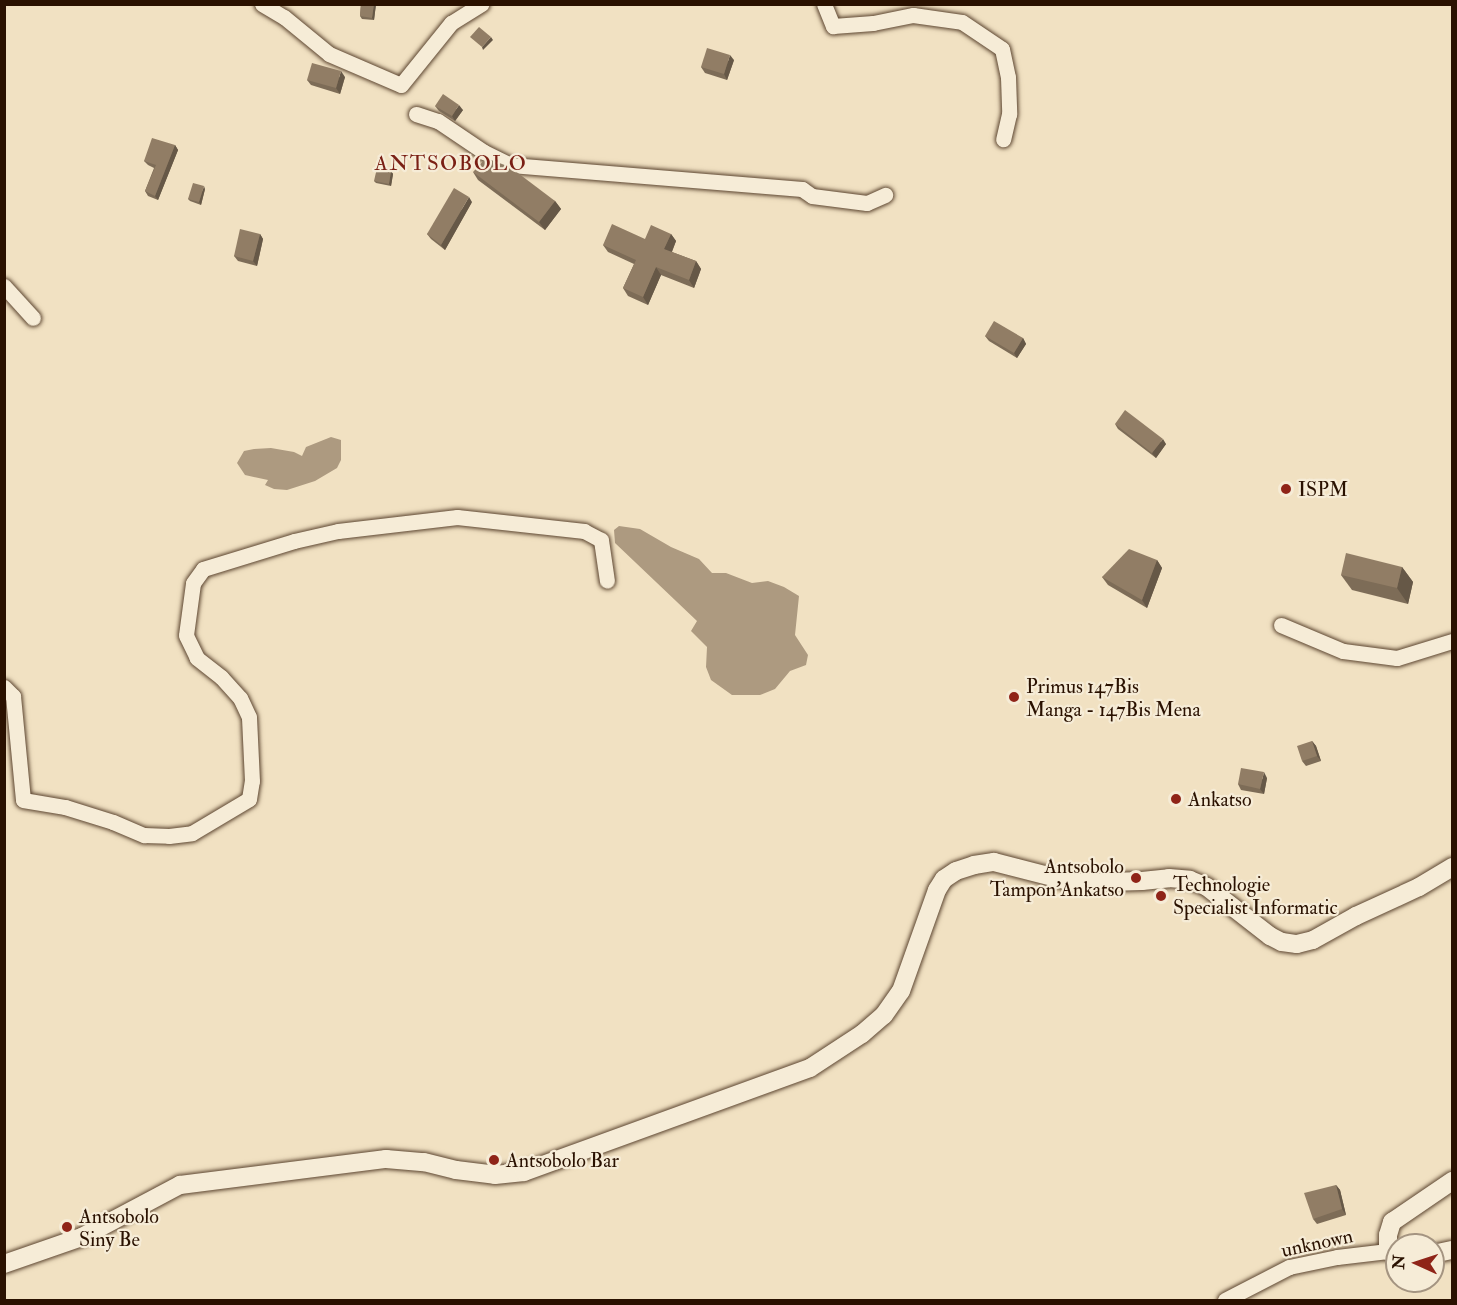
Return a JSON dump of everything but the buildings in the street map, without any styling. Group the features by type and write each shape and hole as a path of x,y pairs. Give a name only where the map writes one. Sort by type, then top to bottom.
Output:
{"street":[{"path":"262,4 284,17 329,54 401,85 451,23 482,4"},
{"path":"824,4 833,26 873,23 913,15 962,22 1002,50 1008,77 1009,114 1003,139"},
{"path":"416,114 438,122 484,152 511,165 802,189 812,196 867,203 885,195"},
{"path":"4,286 33,318"},
{"path":"4,687 13,696 23,800 65,807 113,822 144,835 169,837 192,833 249,799 252,781 249,717 240,698 221,677 197,658 186,635 193,583 203,569 338,531 457,517 584,531 601,540 607,581"},
{"path":"1281,625 1343,651 1397,658 1452,641"},
{"path":"4,1264 82,1237 180,1185 386,1159 424,1162 456,1170 495,1175 540,1168 810,1068 862,1034 884,1015 901,991 937,890 944,879 956,871 994,862 1076,883 1169,878 1190,880 1208,886 1257,928 1282,942 1297,944 1313,940 1356,916 1419,887 1452,867"},
{"path":"1389,1233 1392,1222 1452,1181"},
{"name":"unknown","path":"1225,1300 1289,1267 1337,1257 1385,1253"}],"shaded area":[{"path":"331,437 341,440 341,460 337,468 315,481 287,490 274,489 265,485 268,480 245,475 237,463 244,451 254,449 271,448 294,452 302,456 306,447"},
{"path":"619,526 640,529 671,547 699,559 712,573 726,573 752,583 768,581 799,596 795,635 808,655 806,665 790,671 775,689 760,695 732,695 711,680 706,667 707,647 691,631 697,621 615,543 614,530"}],"place":[{"name":"ISPM","path":"1286,489"},
{"name":"Primus 147Bis Manga - 147Bis Mena","path":"1014,697"},
{"name":"Ankatso","path":"1176,799"},
{"name":"Antsobolo Tampon'Ankatso","path":"1136,878"},
{"name":"Technologie Specialist Informatic","path":"1161,896"},
{"name":"Antsobolo Bar","path":"494,1160"},
{"name":"Antsobolo Siny Be","path":"67,1227"}],"district":[{"name":"ANTSOBOLO","path":"451,164"}]}
